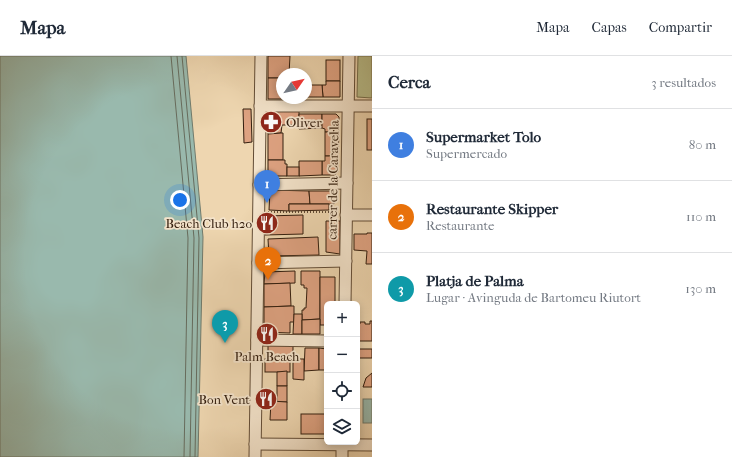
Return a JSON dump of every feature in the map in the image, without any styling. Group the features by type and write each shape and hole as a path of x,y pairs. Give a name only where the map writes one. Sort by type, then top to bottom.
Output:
{"street":[{"path":"255,457 261,56"},
{"name":"carrer de la Caravel·la","path":"345,301 349,56"},
{"path":"260,106 372,106"},
{"path":"259,185 347,183"},
{"path":"346,214 372,215"},
{"path":"258,263 346,261"},
{"path":"257,340 324,341"},
{"path":"255,444 324,443"},
{"path":"360,444 372,445"},
{"path":"342,445 342,457"}],"path":[{"path":"258,212 346,214"}],"green space":[{"path":"358,56 372,56 372,98 357,97"}],"water":[{"path":"0,56 186,56 203,237 198,457 0,457"},
{"path":"363,399 372,399 372,423 363,423"}],"building":[{"path":"268,56 290,56 289,68 276,68 276,78 268,78"},
{"path":"326,60 340,60 340,81 326,81"},
{"path":"268,78 276,78 276,99 268,99"},
{"path":"326,81 340,81 340,97 323,97 322,85 326,85"},
{"path":"312,85 322,85 323,97 312,97"},
{"path":"243,109 251,109 252,142 244,143"},
{"path":"269,111 299,111 299,125 282,125 281,133 268,134"},
{"path":"299,114 322,114 322,128 299,129"},
{"path":"322,114 336,114 339,117 339,132 325,132 325,129 322,128"},
{"path":"367,119 372,119 372,150 367,150"},
{"path":"325,132 339,132 338,156 325,156"},
{"path":"283,133 283,160 268,160 268,134"},
{"path":"325,156 338,156 338,172 335,175 322,175 322,161 325,161"},
{"path":"268,160 285,160 285,164 287,164 287,176 272,176 272,172 268,172"},
{"path":"299,161 322,161 322,175 299,176"},
{"path":"287,167 299,167 299,176 287,176"},
{"path":"270,190 309,191 310,204 289,204 289,211 269,210"},
{"path":"309,191 334,191 334,204 310,204"},
{"path":"289,204 329,204 329,210 289,211"},
{"path":"303,215 303,234 265,235 265,216"},
{"path":"326,221 340,221 340,254 326,252"},
{"path":"372,233 372,264 366,264 367,251 354,250 354,234"},
{"path":"318,237 319,255 269,256 268,239"},
{"path":"295,271 295,283 264,284 265,272"},
{"path":"301,271 320,271 320,319 302,320 302,310 306,308 307,288 304,288 304,285 301,285"},
{"path":"320,277 335,277 335,301 324,301 324,325 320,325"},
{"path":"290,283 291,306 264,307 264,284"},
{"path":"294,306 294,322 290,322 290,333 264,332 264,307"},
{"path":"294,314 302,314 302,334 293,334"},
{"path":"320,319 320,334 302,334 302,320"},
{"path":"370,321 372,321 372,341 360,341 360,322 370,324"},
{"path":"268,345 293,345 293,359 268,358"},
{"path":"305,348 319,348 319,370 304,371"},
{"path":"319,348 324,349 324,370 319,370"},
{"path":"360,349 372,349 372,358 360,358"},
{"path":"265,359 290,359 290,372 265,372"},
{"path":"293,359 304,359 304,380 293,379"},
{"path":"287,371 287,386 277,386 277,372"},
{"path":"372,373 372,387 363,387 366,378"},
{"path":"277,386 287,386 287,402 277,402"},
{"path":"271,401 287,402 287,420 270,420"},
{"path":"301,414 324,414 324,434 301,434"}],"place":[{"name":"Oliver","path":"271,122"},
{"name":"Supermarket Tolo","path":"267,203"},
{"name":"Beach Club h2o","path":"267,223"},
{"name":"Restaurante Skipper","path":"268,280"},
{"name":"Palm Beach","path":"267,334"},
{"name":"Platja de Palma","path":"225,343"},
{"name":"Bon Vent","path":"266,399"}]}
